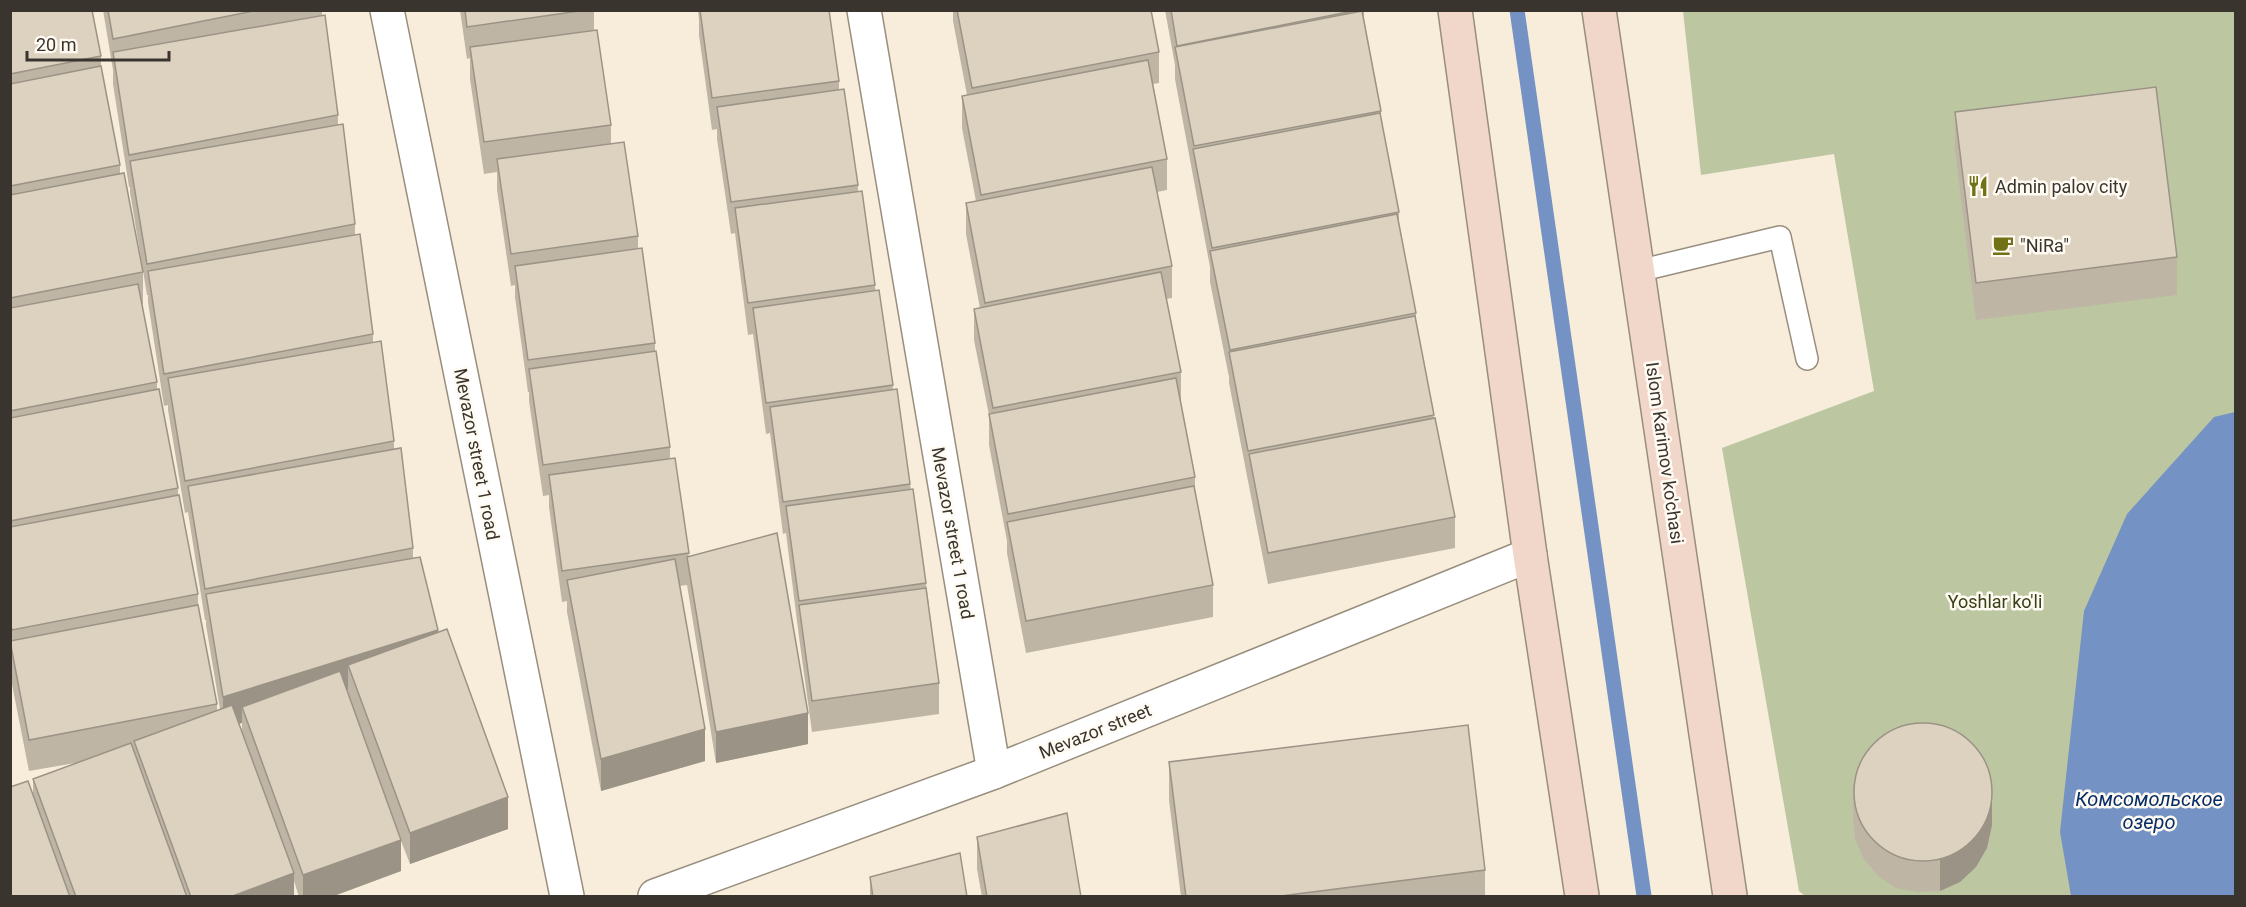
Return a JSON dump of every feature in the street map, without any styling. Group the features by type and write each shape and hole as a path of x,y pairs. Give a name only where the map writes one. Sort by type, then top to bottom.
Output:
{"main road":[{"path":"1455,10 1530,555 1582,897"},
{"name":"Islom Karimov ko'chasi","path":"1599,10 1730,897"}],"street":[{"name":"Mevazor street 1 road","path":"387,10 567,897"},
{"name":"Mevazor street 1 road","path":"864,10 994,772"},
{"name":"Mevazor street","path":"655,897 994,772 1530,555"}],"lane":[{"path":"1638,271 1780,237 1807,359"}],"green space":[{"name":"Yoshlar ko'li","path":"1683,11 2235,11 2235,896 1805,896 1799,891 1722,448 1874,391 1834,154 1701,175"}],"water":[{"name":"Комсомольское озеро","path":"2235,412 2235,896 2071,896 2060,832 2084,611 2127,514 2214,417"}],"building":[{"path":"10,10 92,10 101,56 10,74"},
{"path":"108,10 258,10 113,39"},
{"path":"465,10 586,10 467,27"},
{"path":"700,10 829,10 839,81 712,98"},
{"path":"957,10 1151,10 1159,52 972,88"},
{"path":"1171,10 1358,10 1177,46"},
{"path":"1362,11 1381,111 1194,146 1175,47"},
{"path":"325,15 338,115 129,155 113,52"},
{"path":"597,30 611,125 484,142 470,47"},
{"path":"1148,60 1167,159 981,195 962,96"},
{"path":"101,66 120,165 10,186 10,84"},
{"path":"2156,87 2177,257 1976,283 1955,112"},
{"path":"844,89 858,185 731,202 717,107"},
{"path":"1380,113 1399,212 1212,248 1193,149"},
{"path":"343,124 355,224 147,264 130,161"},
{"path":"624,142 638,236 511,254 497,159"},
{"path":"1152,167 1172,266 985,303 966,203"},
{"path":"124,173 143,272 10,298 10,195"},
{"path":"862,191 875,285 748,303 735,208"},
{"path":"1397,214 1416,313 1230,350 1210,251"},
{"path":"360,234 373,334 164,374 148,271"},
{"path":"642,248 655,343 528,360 515,266"},
{"path":"1161,272 1181,372 993,408 974,309"},
{"path":"138,284 157,382 10,411 10,308"},
{"path":"879,290 893,385 766,403 753,308"},
{"path":"1415,316 1434,415 1248,451 1229,352"},
{"path":"381,341 394,441 185,481 168,378"},
{"path":"656,351 670,447 543,465 529,369"},
{"path":"1176,378 1195,477 1008,514 989,414"},
{"path":"159,389 178,488 10,521 10,418"},
{"path":"897,389 910,484 783,502 770,407"},
{"path":"1435,418 1455,517 1268,553 1249,454"},
{"path":"401,448 413,548 205,589 188,486"},
{"path":"675,458 689,553 562,571 549,475"},
{"path":"1194,486 1213,585 1026,621 1007,522"},
{"path":"913,489 926,583 799,601 786,506"},
{"path":"179,495 198,594 12,630 10,623 10,527"},
{"path":"777,533 808,713 716,732 687,557"},
{"path":"420,557 438,630 223,697 206,594"},
{"path":"675,559 705,729 601,759 567,580"},
{"path":"926,588 939,683 812,701 799,605"},
{"path":"198,605 217,704 29,740 10,641"},
{"path":"447,629 508,797 410,833 348,665"},
{"path":"340,671 401,840 303,875 242,707"},
{"path":"232,705 294,873 230,897 191,897 134,741"},
{"path":"1923,723 1949,728 1972,743 1987,766 1992,792 1987,818 1972,841 1949,856 1923,861 1897,856 1874,841 1859,818 1854,792 1859,766 1874,743 1897,728"},
{"path":"1468,725 1485,870 1273,897 1186,897 1169,762"},
{"path":"131,743 187,897 76,897 33,779"},
{"path":"28,781 70,897 10,897 10,787"},
{"path":"1067,813 1081,897 987,897 977,837"},
{"path":"960,853 967,897 873,897 870,877"}],"waterway":[{"path":"1517,10 1644,896"}],"place":[{"name":"Admin palov city","path":"1978,186"},
{"name":"\"NiRa\"","path":"2003,245"}]}
